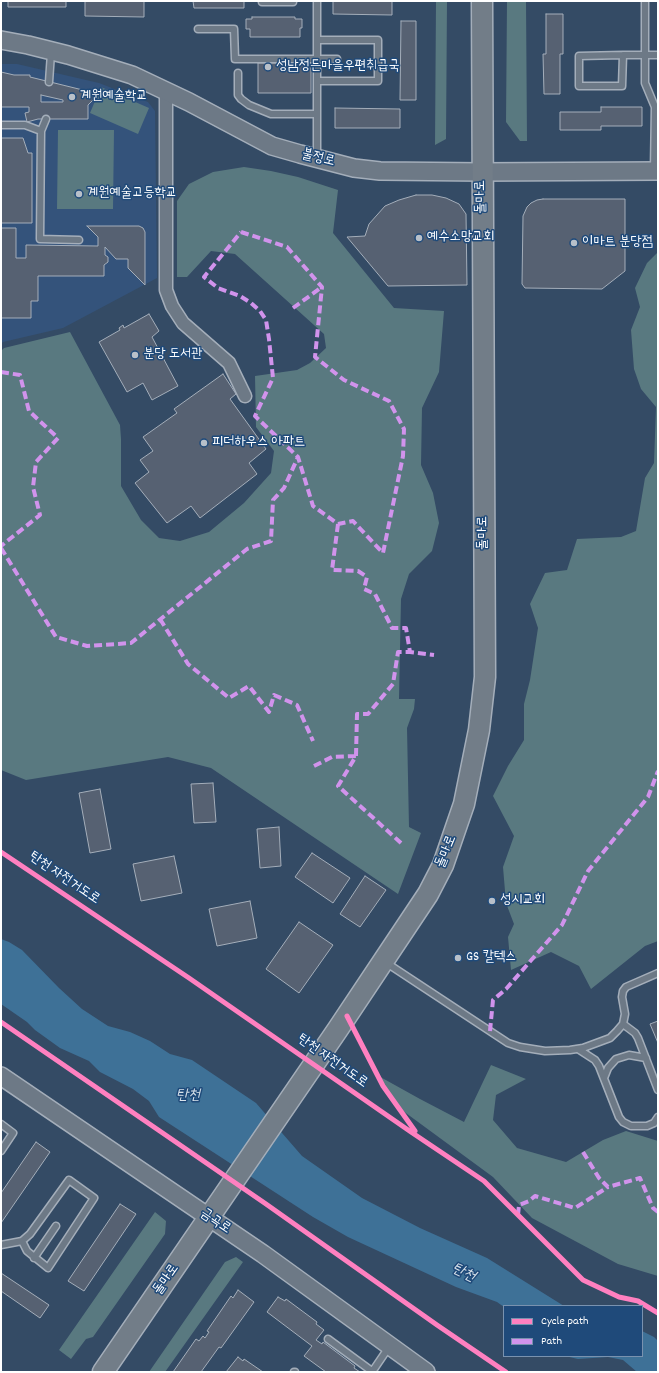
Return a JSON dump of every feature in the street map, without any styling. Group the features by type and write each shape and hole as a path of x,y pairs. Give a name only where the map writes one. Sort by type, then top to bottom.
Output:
{"main road":[{"name":"돌마로","path":"103,1372 230,1188 428,894 445,858 464,804 471,777 483,704 484,661 482,1"},
{"name":"불정로","path":"1,40 68,55 132,75 189,102 272,146 354,168 482,172 656,171"},
{"name":"금곡로","path":"1,1076 263,1254 426,1372"}],"street":[{"path":"166,91 166,290 172,306 183,322 200,334 229,363 245,396"}],"lane":[{"path":"262,1 293,1"},
{"path":"317,1 317,159"},
{"path":"645,1 645,83 655,107 656,171"},
{"path":"198,29 234,29 235,59 337,59"},
{"path":"317,40 378,40 378,81 317,81"},
{"path":"49,82 51,51"},
{"path":"623,55 622,86 579,86 579,56 623,55 658,55"},
{"path":"616,66 623,66"},
{"path":"238,73 238,95 249,105 271,114 317,114"},
{"path":"46,119 40,131 40,239 79,240"},
{"path":"1,125 25,125 40,131"},
{"path":"384,961 508,1043 520,1047 545,1051 578,1049 610,1038 623,1024 625,1014 622,997 623,991 626,987 658,973"},
{"path":"623,1024 635,1032 658,1090"},
{"path":"578,1049 596,1060 619,1117 623,1122 631,1126 647,1126 654,1122 658,1117"},
{"path":"604,1078 608,1068 616,1058 629,1054 646,1058"},
{"path":"1,1124 13,1133 1,1151"},
{"path":"1,1245 22,1241 30,1234 69,1180 94,1198 48,1268 27,1251 22,1241"},
{"path":"34,1258 56,1226"},
{"path":"328,1339 372,1372 390,1346"}],"shaded area":[{"name":"계원예술고등학교","path":"1,64 17,64 99,83 148,102 155,111 157,278 63,328 3,342 1,344"}],"green space":[{"path":"436,1 447,1 446,139 435,145"},
{"path":"507,1 526,1 527,141 520,141 506,122"},
{"path":"101,87 149,108 138,134 90,113"},
{"path":"58,130 114,130 113,209 57,209"},
{"path":"244,167 298,177 338,190 333,233 394,308 444,311 439,372 422,408 421,465 433,493 439,523 432,551 409,574 401,599 399,699 415,699 414,709 407,728 409,827 421,833 398,894 211,768 168,757 26,780 1,770 1,351 4,348 70,332 120,425 121,486 141,520 159,538 180,541 209,532 244,503 271,473 274,451 256,427 255,376 297,370 310,363 326,348 324,334 235,254 211,251 187,277 177,277 177,201 189,184 213,172"},
{"path":"658,252 658,941 645,946 591,989 579,966 551,952 511,970 508,937 514,924 506,903 503,867 514,836 493,796 508,766 524,740 524,704 530,680 538,628 530,604 545,573 567,570 577,539 621,537 636,531 645,478 654,463 656,407 641,389 634,369 631,330 640,307 635,288 647,263"},
{"path":"491,1065 526,1079 496,1095 493,1120 517,1148 566,1162 603,1140 626,1131 658,1141 658,1276 618,1264 532,1218 493,1177 399,1108 375,1074 464,1122"},
{"path":"155,1212 166,1221 165,1234 93,1337 86,1339 71,1359 59,1350"},
{"path":"236,1257 243,1262 165,1372 149,1372 225,1262"}],"water":[{"name":"탄천","path":"1,939 22,950 82,1009 108,1026 130,1032 150,1041 170,1054 192,1060 256,1103 302,1156 362,1198 420,1228 487,1258 562,1305 503,1305 503,1306 497,1302 456,1287 348,1237 313,1217 159,1117 149,1101 133,1089 100,1072 89,1061 60,1048 1,1004"},
{"path":"643,1332 654,1337 658,1341 658,1372 637,1372 623,1360 608,1357 643,1357"},
{"path":"569,1357 608,1357 578,1359"}],"building":[{"path":"8,1 66,1 66,7 8,7"},
{"path":"85,1 144,1 144,17 85,16"},
{"path":"193,1 244,1 244,8 194,8"},
{"path":"333,1 392,1 392,15 333,14"},
{"path":"546,14 563,14 563,54 560,54 560,94 544,94 543,54 546,54"},
{"path":"252,17 295,17 295,19 302,19 300,37 250,37 250,29 246,29 246,19 252,19"},
{"path":"401,21 416,21 416,100 400,100"},
{"path":"258,63 311,63 311,93 258,93"},
{"name":"계원예술학교","path":"1,72 14,75 30,75 30,77 95,93 94,99 88,105 88,119 38,119 27,122 25,113 29,112 29,107 1,107","holes":["41,95 63,100 63,102 41,102"]},
{"path":"601,107 642,107 642,126 601,126 601,130 560,130 560,112 601,112"},
{"path":"335,108 400,109 400,128 335,128"},
{"path":"1,138 23,138 28,153 32,153 32,223 1,223"},
{"path":"416,195 432,195 446,198 459,204 466,214 467,285 388,286 347,237 365,236 369,224 385,206"},
{"name":"이마트 분당점","path":"543,199 625,199 625,271 602,289 525,288 522,284 523,216 527,207 531,203"},
{"path":"87,226 139,226 143,228 145,232 145,285 128,268 128,259 116,259 105,247 105,255 108,257 108,262 104,265 104,276 38,276 38,301 31,301 31,318 1,318 1,228 16,228 16,258 26,258 26,245 98,246 98,237"},
{"path":"149,314 159,331 152,337 178,386 152,400 143,383 127,392 99,342 120,330 119,328 123,325 124,328"},
{"name":"피더하우스 아파트","path":"223,374 236,394 230,399 266,449 249,463 257,474 200,518 191,506 167,523 135,483 149,472 140,460 153,451 143,437 177,413 174,409"},
{"path":"213,783 216,822 194,823 191,784"},
{"path":"100,789 111,849 90,853 79,793"},
{"path":"279,827 281,866 260,868 257,829"},
{"path":"312,853 350,878 333,903 295,877"},
{"path":"174,856 182,893 141,901 133,864"},
{"path":"365,876 386,890 360,927 340,914"},
{"path":"250,901 257,938 217,946 209,909"},
{"path":"299,922 333,945 299,993 266,969"},
{"path":"658,1021 658,1043 650,1024"},
{"path":"36,1142 50,1152 1,1223 1,1193"},
{"path":"120,1204 136,1214 84,1291 68,1281"},
{"path":"1,1273 49,1305 40,1318 1,1291"},
{"path":"238,1290 254,1302 221,1348 219,1347 201,1372 173,1372 196,1339 199,1341 203,1336 205,1338 209,1332 207,1331 231,1296 233,1298"},
{"path":"278,1297 285,1301 286,1299 317,1322 316,1324 324,1330 316,1340 322,1344 323,1342 355,1366 354,1368 360,1372 326,1372 304,1356 312,1346 267,1312"},
{"path":"238,1357 243,1361 244,1359 263,1372 226,1372"}],"marked path":[{"path":"241,232 287,247 322,287 315,357 344,380 389,401 404,429 403,456 383,553 353,521 338,524 313,506 298,457 255,416 273,378 266,320 260,311 251,303 240,296 218,288 204,277 241,232"},
{"path":"293,308 322,287"},
{"path":"1,372 20,375 29,411 58,438 36,462 33,487 40,515 1,546"},
{"path":"1,548 56,637 87,646 131,643 247,549 271,541 273,500 284,488 298,457"},
{"path":"338,524 332,570 358,571 367,577 364,589 375,594 392,628 406,628 410,652 434,655"},
{"path":"160,619 188,664 229,698 249,686 269,712 274,695 297,705 313,741"},
{"path":"401,843 338,786 356,756 357,714 368,714 393,684 398,652 410,652"},
{"path":"314,766 332,757 356,756"},
{"path":"490,1031 493,1000 506,989 562,925 588,871 648,797 658,771"},
{"path":"583,1152 599,1178 608,1187 640,1178 653,1208 658,1212"},
{"path":"518,1215 519,1205 529,1201 535,1196 575,1208 608,1187"}],"cycle path":[{"name":"탄천 자전거도로","path":"1,852 189,978 484,1181 583,1280 619,1297 638,1301 658,1313"},
{"path":"347,1016 383,1086 415,1131"},
{"path":"1,1022 266,1204 506,1372"}],"place":[{"name":"성남정든마을우편취급국","path":"268,67"},
{"name":"계원예술학교","path":"72,97"},
{"name":"계원예술고등학교","path":"79,194"},
{"name":"예수소망교회","path":"419,238"},
{"name":"이마트 분당점","path":"574,243"},
{"name":"분당 도서관","path":"135,355"},
{"name":"피더하우스 아파트","path":"204,443"},
{"name":"성시교회","path":"492,901"},
{"name":"GS 칼텍스","path":"458,958"}]}
